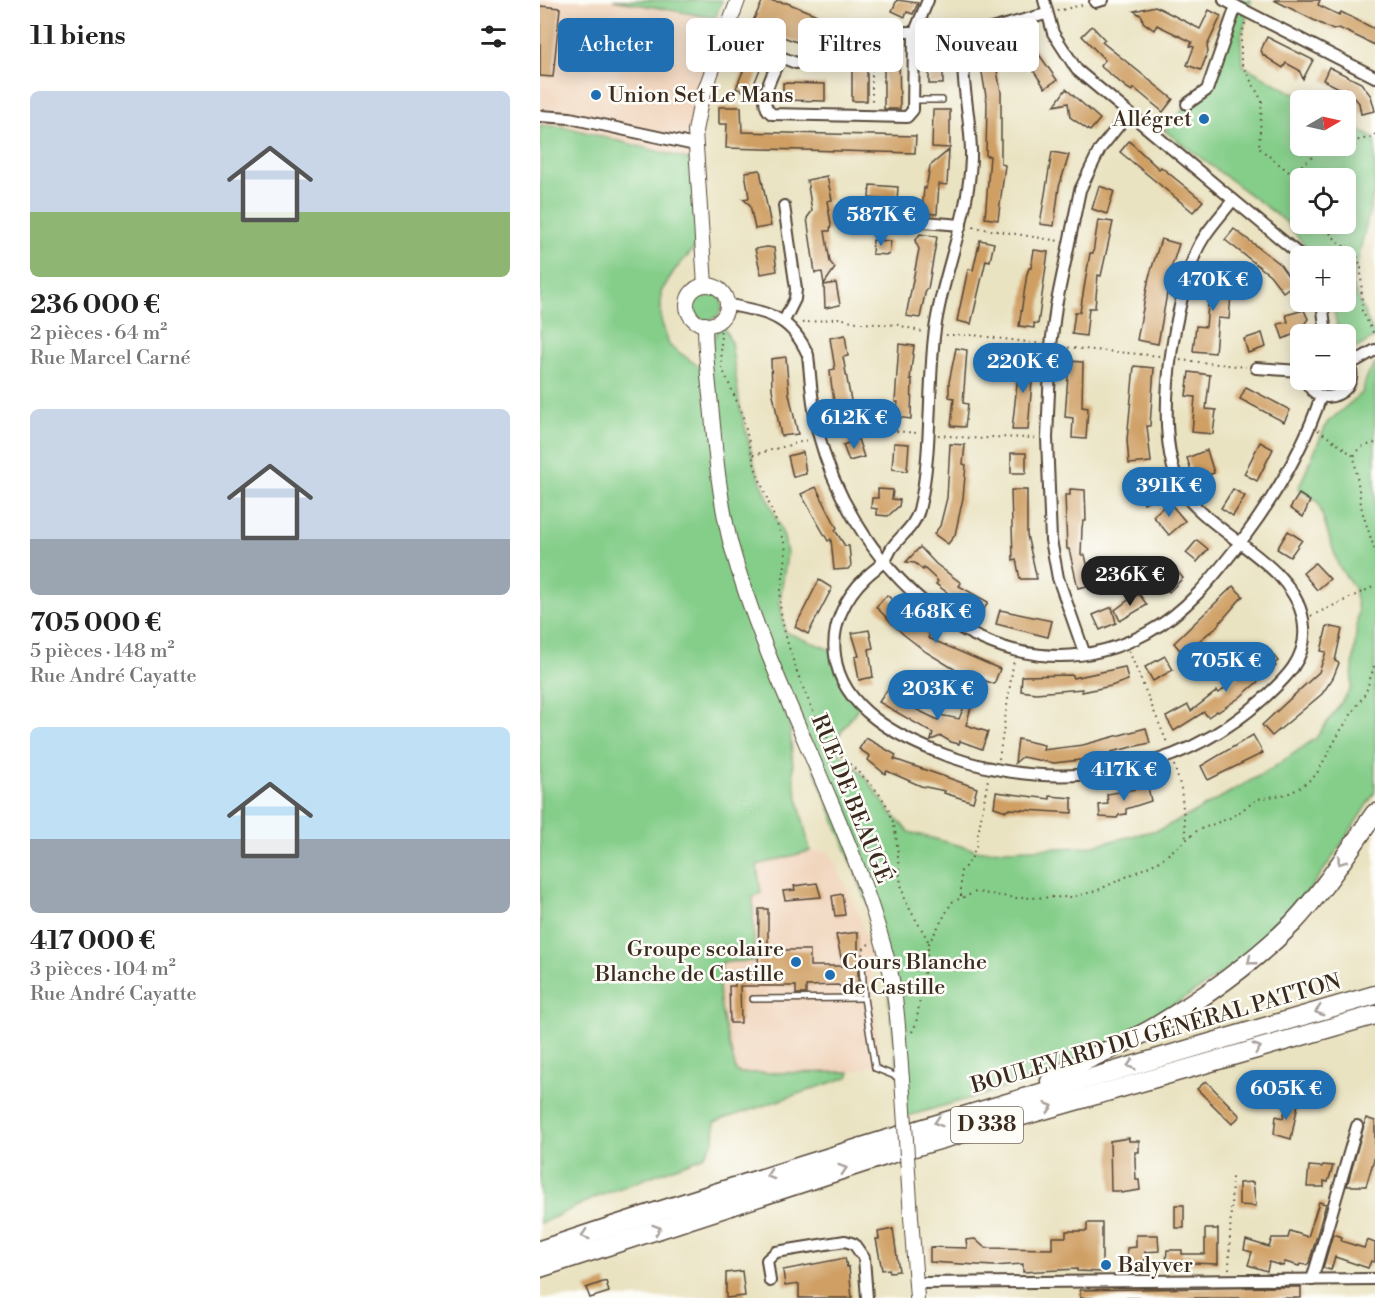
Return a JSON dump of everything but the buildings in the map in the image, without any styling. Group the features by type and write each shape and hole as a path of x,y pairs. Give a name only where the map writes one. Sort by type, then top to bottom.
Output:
{"highway":[{"path":"1034,1093 1057,1076 1150,1030 1191,1005 1251,962 1294,921 1326,883 1375,813"},
{"name":"BOULEVARD DU GÉNÉRAL PATTON","path":"540,1250 1034,1093 1375,995"},
{"name":"BOULEVARD DU GÉNÉRAL PATTON","path":"540,1268 897,1152 1375,1015"}],"street":[{"path":"732,18 738,0"},
{"path":"775,72 764,101 765,107 772,114 907,117 913,110 914,100 914,34 928,0"},
{"path":"1044,0 1046,14 1064,53 1077,70 1290,247"},
{"path":"1224,0 1375,77"},
{"path":"1187,104 1207,90 1236,6"},
{"path":"1031,18 1046,14"},
{"path":"786,60 796,63 807,60 831,45 859,36 914,34"},
{"path":"705,285 695,145 701,101 712,72"},
{"path":"964,72 971,157 961,225 934,334 928,434 919,513 885,560 852,592 839,617 834,654 846,688 865,711 932,750 990,769 1046,777 1093,776 1156,762 1229,724 1276,687 1301,654 1304,637 1303,620 1293,591 1190,501 1173,471 1167,434 1170,360 1194,257 1209,231 1233,200"},
{"path":"1084,652 1054,564 1047,438 1051,345 1068,243 1080,190 1091,166 1128,114"},
{"path":"540,116 570,118 695,145"},
{"path":"784,206 796,289 787,324"},
{"path":"888,219 961,225"},
{"path":"705,285 721,291 726,304 720,319 705,324 692,318 687,304 693,291 705,285"},
{"path":"726,304 775,316 787,324 808,355 819,436 842,494 885,560 924,603 944,619 982,640 1015,651 1054,656 1106,649 1147,633 1187,605 1239,543 1272,497 1310,425 1321,396"},
{"name":"RUE DE BEAUGÉ","path":"705,324 719,482 731,545 762,636 862,880 881,937 894,994 917,1298"},
{"path":"1356,358 1375,350"},
{"path":"1256,368 1290,370"},
{"path":"1311,390 1321,396 1333,397 1346,390"},
{"path":"1312,1280 1357,1126"},
{"path":"770,1281 767,1260 777,1252 845,1241 859,1248 864,1258 867,1298"},
{"path":"916,1283 1375,1279"}],"lane":[{"path":"914,100 942,100"},
{"path":"862,964 864,998 875,1068 902,1079"},
{"path":"753,999 864,998"}],"path":[{"path":"1046,14 1099,1"},
{"path":"1248,11 1241,37 1241,63 1262,101 1259,148 1290,172"},
{"path":"872,72 872,117"},
{"path":"1159,139 1187,104"},
{"path":"1356,141 1373,137 1375,134"},
{"path":"1299,168 1314,156"},
{"path":"961,225 1068,243"},
{"path":"1331,234 1358,256 1361,268 1362,311 1375,336"},
{"path":"787,324 839,318 861,323 898,325 934,334 973,335 1073,350 1153,354 1170,360 1256,368"},
{"path":"720,319 722,368 742,413 759,479 784,537 787,554 782,579 781,621 802,682 832,745 866,778 890,812 905,899 929,943"},
{"path":"1310,425 1354,456"},
{"path":"753,455 819,436 863,428 982,440 991,437 1047,438"},
{"path":"1375,443 1361,447 1354,456 1362,511 1375,551"},
{"path":"1303,620 1375,586"},
{"path":"1126,642 1172,755 1181,788 1186,840"},
{"path":"961,896 961,871 971,860 976,846 990,769 1001,756 999,744 1015,651"},
{"path":"899,1039 911,1033 916,1024 929,943 945,910 961,896 976,892 1016,898 1084,895 1160,861 1198,830 1232,817 1258,799 1287,794 1316,776 1341,730 1366,692 1375,663"},
{"path":"862,964 864,948 881,937"},
{"path":"1228,1281 1232,1177"}],"shaded area":[{"path":"540,0 613,0 714,18 686,18 686,72 711,72 695,161 566,127 540,125"},
{"name":"Groupe scolaire Blanche de Castille","path":"810,851 829,851 859,915 871,963 881,1064 850,1072 740,1073 736,1071 720,1018 719,972 722,961 754,961 753,897 761,893 757,865"}],"green space":[{"path":"613,0 722,0 715,18"},
{"path":"1239,0 1251,0 1241,37 1242,65 1290,91 1290,156 1356,156 1356,128 1375,139 1375,188 1356,267 1356,246 1305,246 1295,234 1356,234 1356,168 1290,168 1290,227 1285,221 1165,131 1187,104 1207,90"},
{"path":"540,125 566,127 695,161 701,241 674,271 661,292 661,320 669,345 708,373 705,345 716,335 720,319 731,342 740,407 755,467 784,537 787,554 780,600 785,632 834,651 860,705 832,745 866,778 890,812 909,832 980,851 1086,847 1161,829 1271,769 1316,738 1351,689 1358,611 1354,588 1338,565 1318,502 1298,489 1327,423 1362,393 1367,376 1375,364 1375,792 1324,870 1289,914 1258,945 1204,985 1109,1044 1069,1065 1008,1087 904,1117 881,937 788,703 794,781 810,851 757,865 761,893 753,897 754,961 722,962 720,1004 736,1071 740,1073 850,1072 848,1077 715,1122 714,1141 703,1157 594,1198 540,1224"},
{"path":"707,290 718,294 722,305 718,316 707,320 696,316 692,305 696,294"},
{"path":"1356,293 1375,337 1356,348 1356,324 1337,324 1334,312 1356,312"}],"place":[{"name":"Union Set Le Mans","path":"596,95"},
{"name":"Allégret","path":"1204,119"},
{"name":"Groupe scolaire Blanche de Castille","path":"796,962"},
{"name":"Cours Blanche de Castille","path":"830,975"},
{"name":"Balyver","path":"1106,1265"}]}
